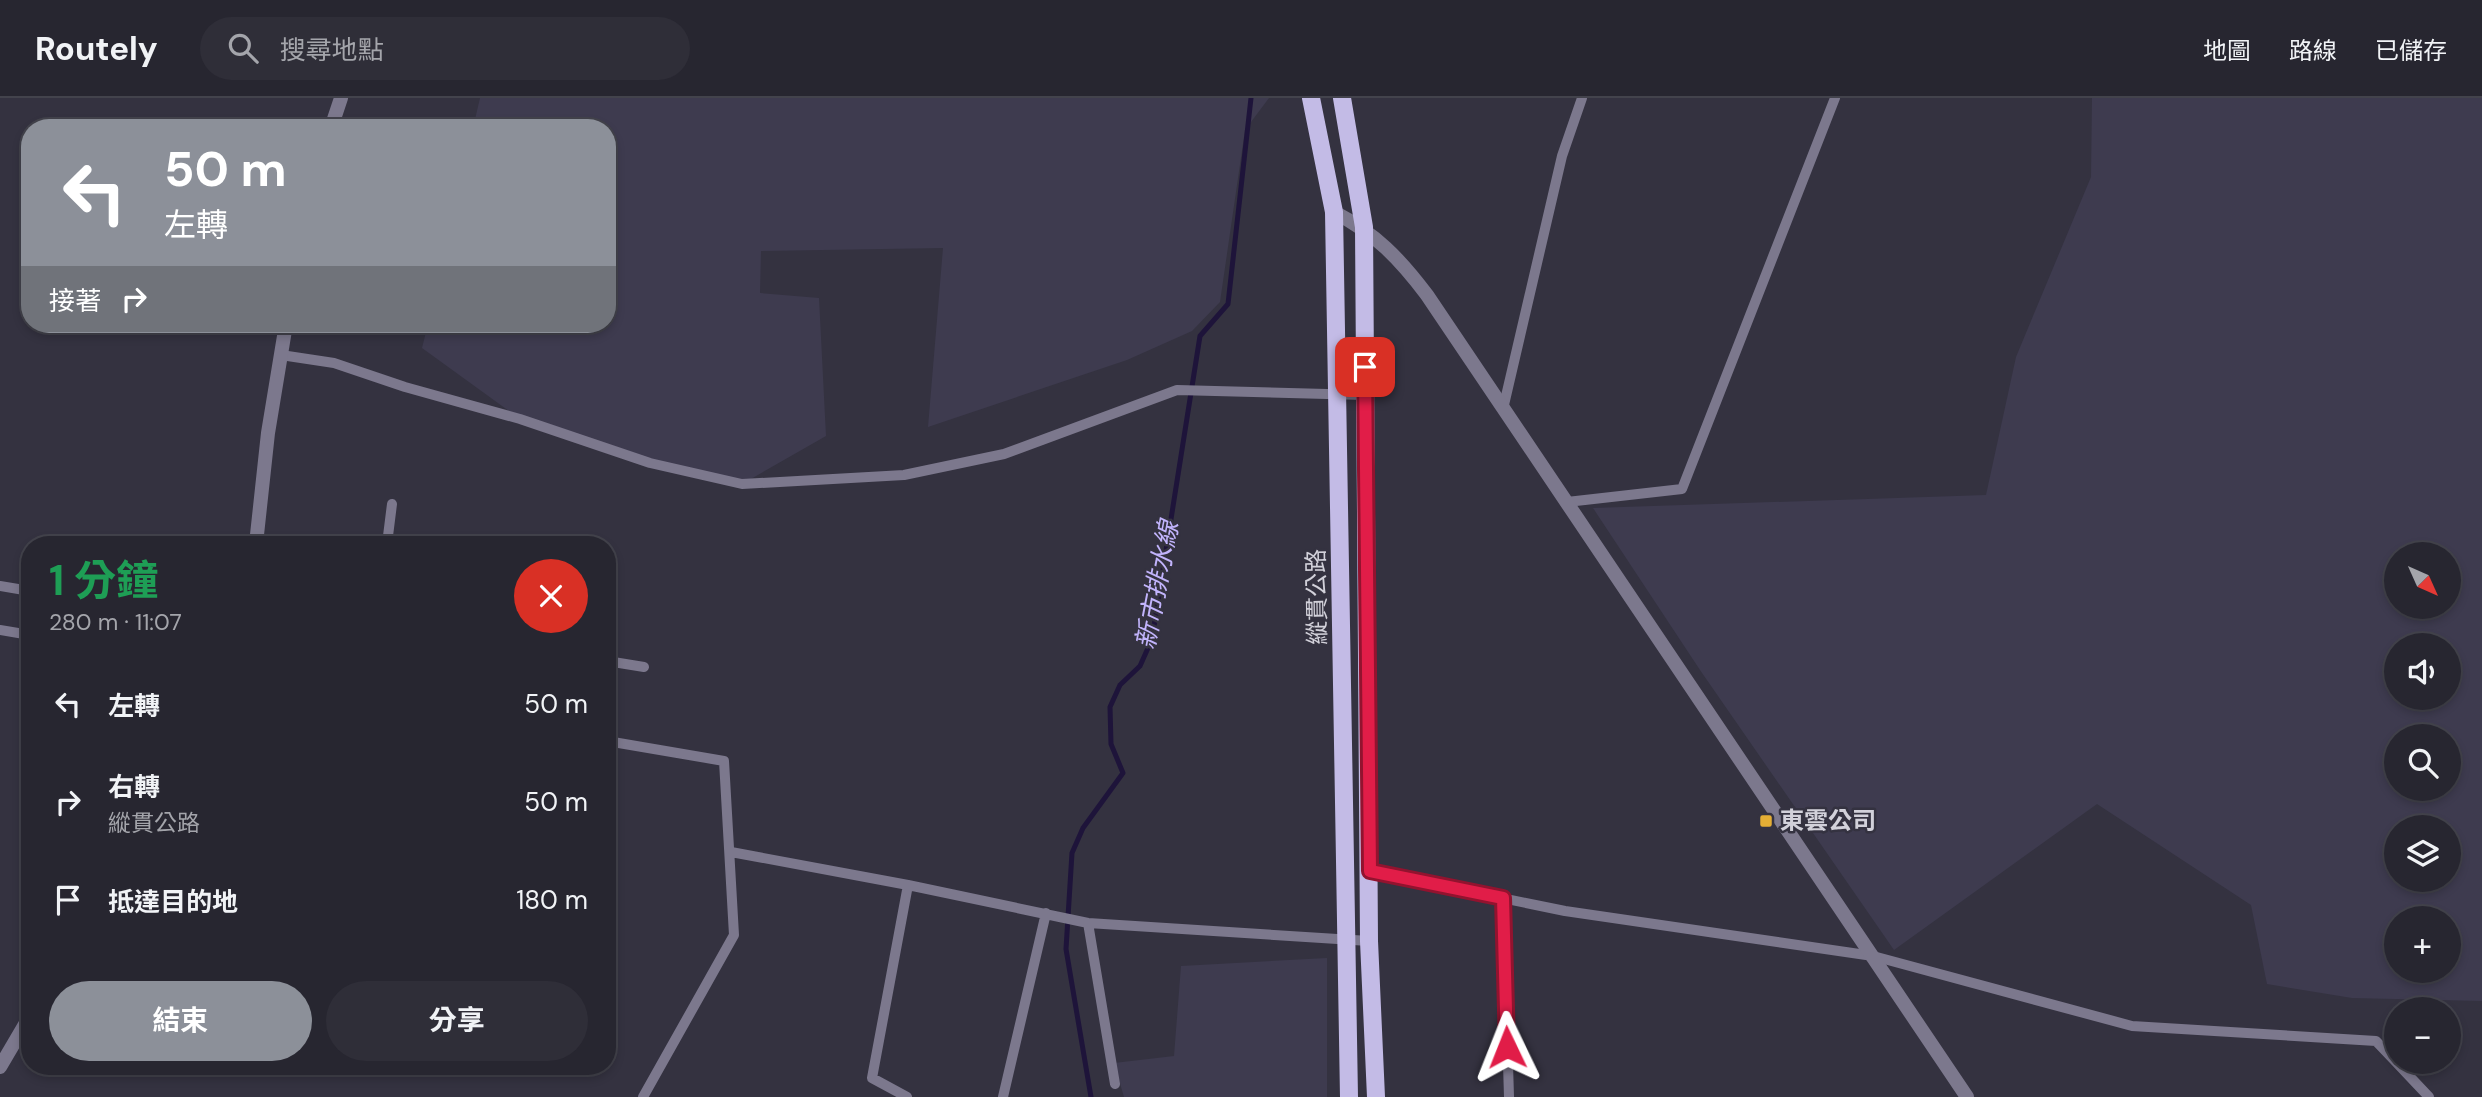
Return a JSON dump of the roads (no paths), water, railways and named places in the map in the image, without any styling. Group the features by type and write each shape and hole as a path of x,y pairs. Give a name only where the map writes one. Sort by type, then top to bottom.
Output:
{"main road":[{"name":"縱貫公路","path":"1311,98 1334,212 1349,1097"},
{"name":"縱貫公路","path":"1342,98 1364,228 1369,941 1376,1097"}],"street":[{"path":"334,119 341,98"},
{"path":"1334,212 1364,228 1404,264 1967,1097"},
{"path":"257,536 268,433 285,333"},
{"path":"0,1067 21,1031"}],"lane":[{"path":"1503,411 1562,156 1582,98"},
{"path":"1567,502 1682,489 1835,98"},
{"path":"281,355 334,363 405,387 520,419 650,463 742,484 904,475 1004,454 1177,390 1365,395"},
{"path":"388,536 392,504"},
{"path":"0,586 21,590"},
{"path":"0,630 21,634"},
{"path":"616,662 644,667"},
{"path":"616,742 724,761 732,852 734,935 643,1097"},
{"path":"732,852 1088,923 1369,941"},
{"path":"1370,871 1565,911 1873,956 2132,1026 2376,1041 2384,1049"},
{"path":"906,1097 872,1078 908,885"},
{"path":"1503,898 1509,1097"},
{"path":"1003,1097 1046,913"},
{"path":"1088,923 1115,1084"},
{"path":"2408,1074 2430,1097"}],"waterway":[{"name":"新市排水線","path":"1091,1097 1066,949 1072,853 1083,828 1123,773 1111,744 1110,707 1120,685 1140,666 1152,639 1200,336 1228,304 1251,98"}],"place":[{"name":"東雲公司","path":"1766,821"}]}
